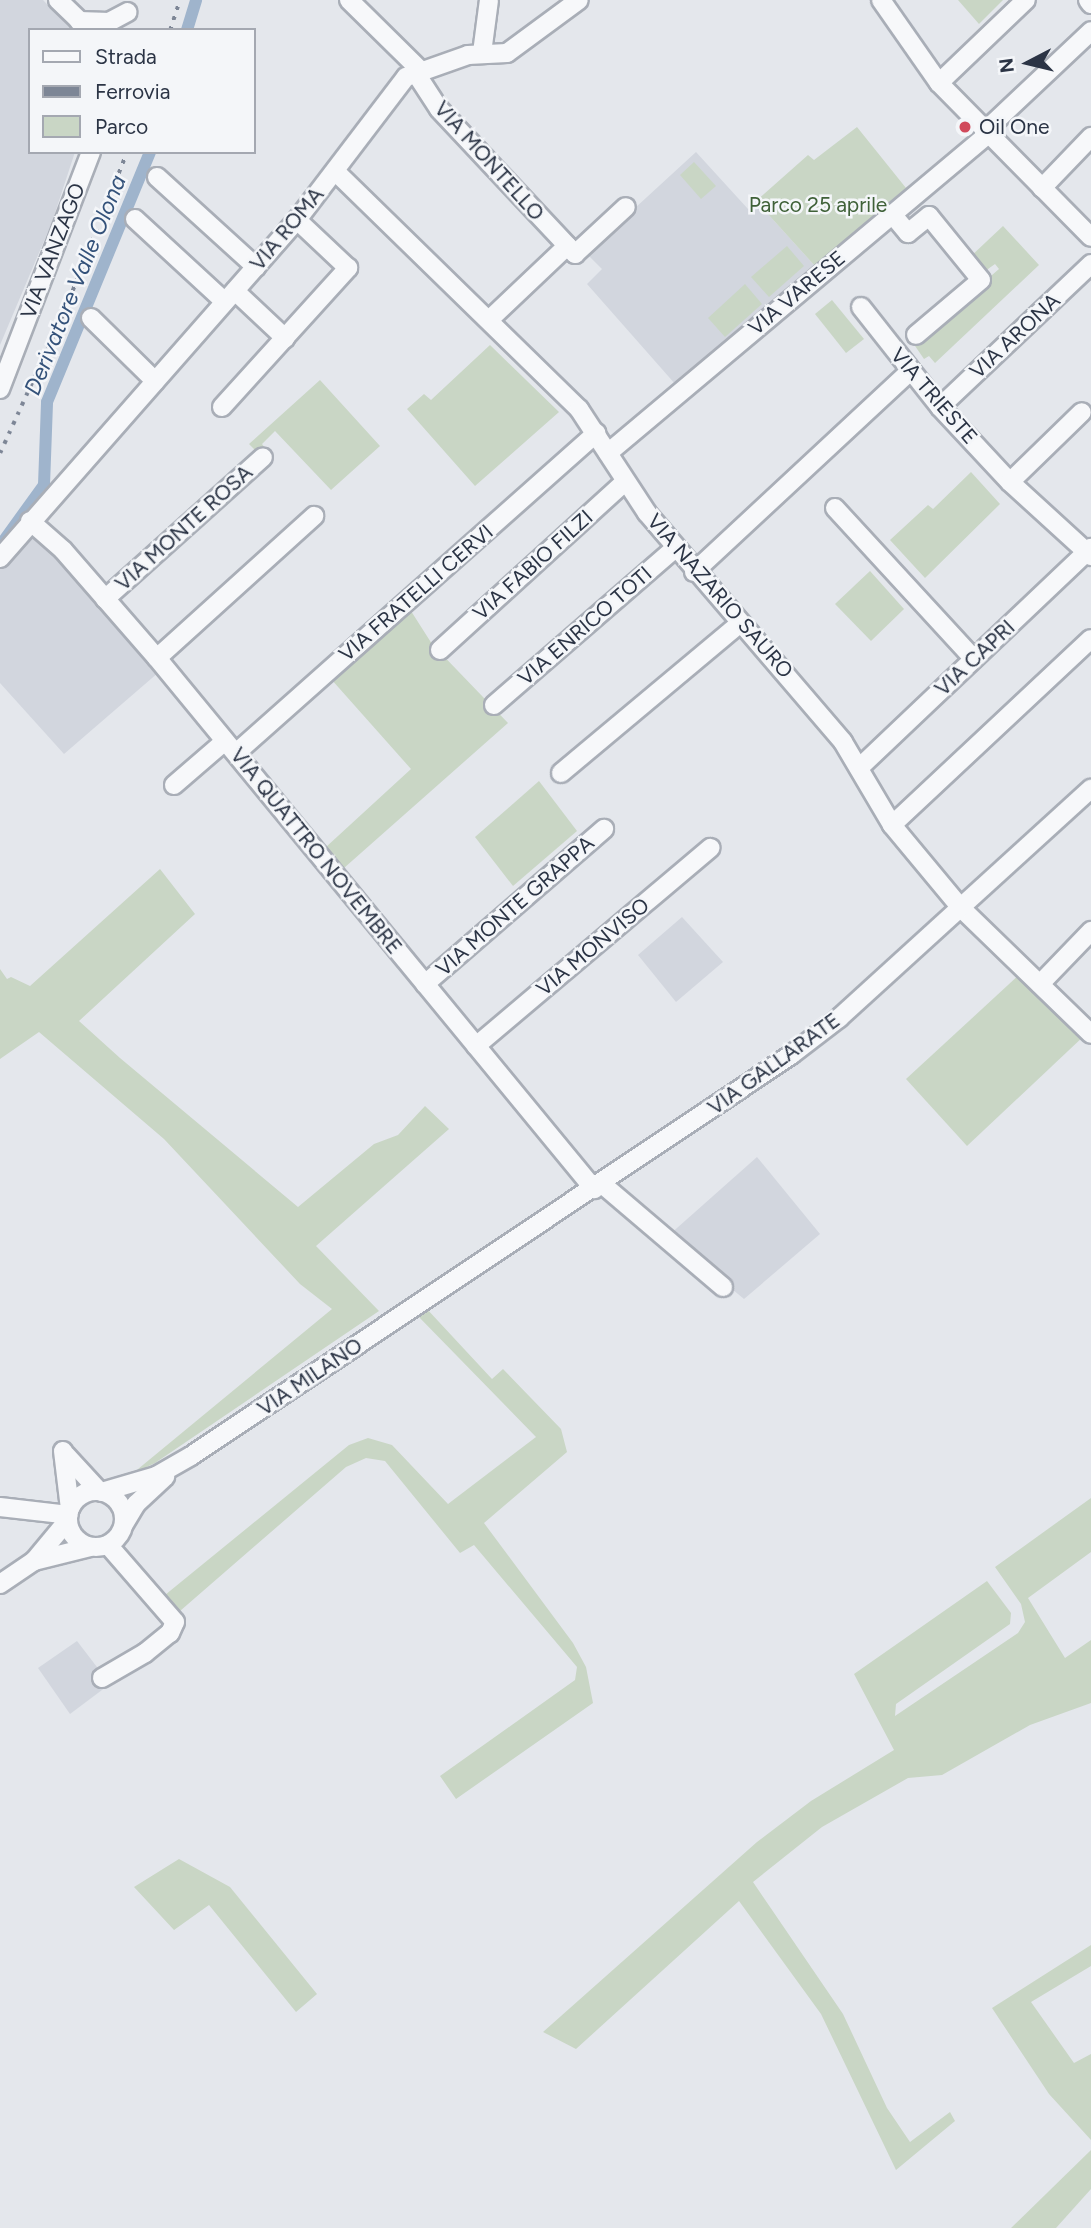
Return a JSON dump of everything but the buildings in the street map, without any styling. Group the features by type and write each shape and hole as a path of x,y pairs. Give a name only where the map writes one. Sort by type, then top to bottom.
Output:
{"street":[{"path":"58,0 84,25 109,22 128,12"},
{"name":"VIA MONTELLO","path":"349,0 417,71 439,110 567,246"},
{"path":"482,53 489,0"},
{"name":"VIA ROMA","path":"0,558 297,220 400,83 417,71 482,53 495,56 507,52 579,0"},
{"path":"881,0 939,83 1091,237"},
{"path":"939,83 1026,0"},
{"path":"986,133 1091,31"},
{"name":"VIA VARESE","path":"608,453 986,133"},
{"path":"1042,188 1091,137"},
{"name":"VIA VANZAGO","path":"2,379 89,154"},
{"name":"VIA NAZARIO SAURO","path":"335,171 564,393 596,433 626,481 694,572 808,697 859,768 892,825 960,907 1091,1034"},
{"path":"157,177 256,267"},
{"path":"912,197 988,274 916,335"},
{"path":"489,320 567,246 575,254 626,207"},
{"path":"892,214 908,233 929,216"},
{"path":"135,219 285,338"},
{"path":"222,407 348,268 297,220"},
{"name":"VIA ARONA","path":"940,407 1091,264"},
{"name":"VIA TRIESTE","path":"861,307 940,407 1010,482 1089,552"},
{"path":"91,318 155,381"},
{"path":"694,572 910,371"},
{"path":"1010,482 1082,412"},
{"name":"VIA FRATELLI CERVI","path":"174,785 231,747 596,433"},
{"name":"VIA MONTE ROSA","path":"105,598 263,457"},
{"name":"VIA FABIO FILZI","path":"440,650 626,481"},
{"path":"835,508 974,659"},
{"path":"157,658 314,516"},
{"name":"VIA QUATTRO NOVEMBRE","path":"30,521 105,598 157,658 476,1046 598,1187 723,1287"},
{"name":"VIA ENRICO TOTI","path":"494,705 675,548"},
{"name":"VIA CAPRI","path":"859,768 1089,552"},
{"path":"561,773 740,624"},
{"path":"892,825 1091,639"},
{"name":"VIA GALLARATE","path":"429,1299 792,1055 1090,791"},
{"name":"VIA MONTE GRAPPA","path":"425,984 604,829"},
{"name":"VIA MONVISO","path":"476,1046 710,848"},
{"path":"1040,984 1091,931"},
{"name":"VIA MILANO","path":"101,1492 156,1476 191,1456 429,1299"},
{"path":"34,1561 99,1546 124,1524 121,1506 101,1492 63,1451 69,1515 74,1537 99,1546 175,1622 170,1633 145,1653 103,1678"},
{"name":"VIA MILANO","path":"124,1524 152,1488 191,1456"},
{"path":"0,1584 34,1561 81,1496 101,1492"},
{"path":"0,1507 69,1515"}],"shaded area":[{"path":"0,0 43,0 70,28 28,28 28,154 74,154 52,222 0,345"},
{"path":"696,152 748,209 756,201 815,266 676,385 587,284 602,269 586,253"},
{"path":"25,534 58,553 159,672 64,754 0,683 0,567"},
{"path":"682,917 723,962 676,1002 638,955"},
{"path":"757,1157 820,1234 744,1299 668,1236"},
{"path":"77,1641 110,1684 70,1714 38,1668"}],"green space":[{"path":"958,0 1003,0 979,24"},
{"name":"Parco 25 aprile","path":"857,127 906,188 815,266 756,201 808,155 814,160"},
{"path":"694,162 716,186 701,199 680,175"},
{"path":"1003,226 1039,265 935,363 929,356 924,359 913,343 999,269 995,264 981,274 969,258"},
{"path":"787,246 804,266 769,297 751,277"},
{"path":"745,284 762,304 725,337 708,318"},
{"path":"832,300 864,339 846,353 815,314"},
{"path":"490,345 559,412 475,486 407,409 424,394 431,400"},
{"path":"320,380 380,446 331,490 275,431 262,444 265,448 259,454 249,444"},
{"path":"971,472 1000,504 925,578 890,540 928,505 933,509"},
{"path":"870,571 904,609 871,641 835,604"},
{"path":"411,611 432,644 508,723 344,868 326,847 411,769 331,679"},
{"path":"539,781 577,831 513,886 475,837"},
{"path":"160,869 195,914 79,1021 120,1058 298,1207 374,1144 398,1135 425,1106 449,1129 316,1246 379,1311 155,1463 132,1474 332,1309 300,1284 164,1139 39,1032 0,1059 0,969 7,979 11,977 30,986"},
{"path":"1020,974 1085,1035 967,1146 906,1079"},
{"path":"426,1308 492,1379 503,1369 561,1429 567,1452 484,1523 573,1643 586,1667 593,1703 456,1799 440,1776 575,1680 577,1667 474,1545 460,1553 385,1461 366,1458 346,1467 180,1611 165,1595 349,1445 368,1438 392,1445 448,1504 536,1437 416,1314"},
{"path":"1091,1498 1091,1552 1028,1598 1065,1658 1091,1640 1091,1703 1030,1725 942,1775 908,1778 822,1827 753,1882 843,2014 887,2108 910,2142 950,2112 955,2121 896,2170 821,2014 739,1901 576,2049 543,2032 757,1842 811,1801 894,1750 854,1674 987,1581 1011,1613 1010,1624 896,1704 895,1716 1018,1633 1025,1622 1021,1604 995,1567"},
{"path":"179,1859 230,1887 317,1994 296,2012 209,1905 174,1930 134,1887"},
{"path":"1091,1945 1091,1966 1031,2002 1074,2063 1091,2054 1091,2140 1049,2094 992,2008"},
{"path":"1091,2150 1091,2189 1056,2228 1011,2228"}],"waterway":[{"name":"Derivatore Valle Olona","path":"188,28 196,0"},
{"name":"Derivatore Valle Olona","path":"0,546 44,485 47,402 149,154"}],"railway":[{"path":"171,28 180,0"},
{"path":"0,453 65,310 126,154"}],"place":[{"name":"Oil One","path":"965,127"}]}
